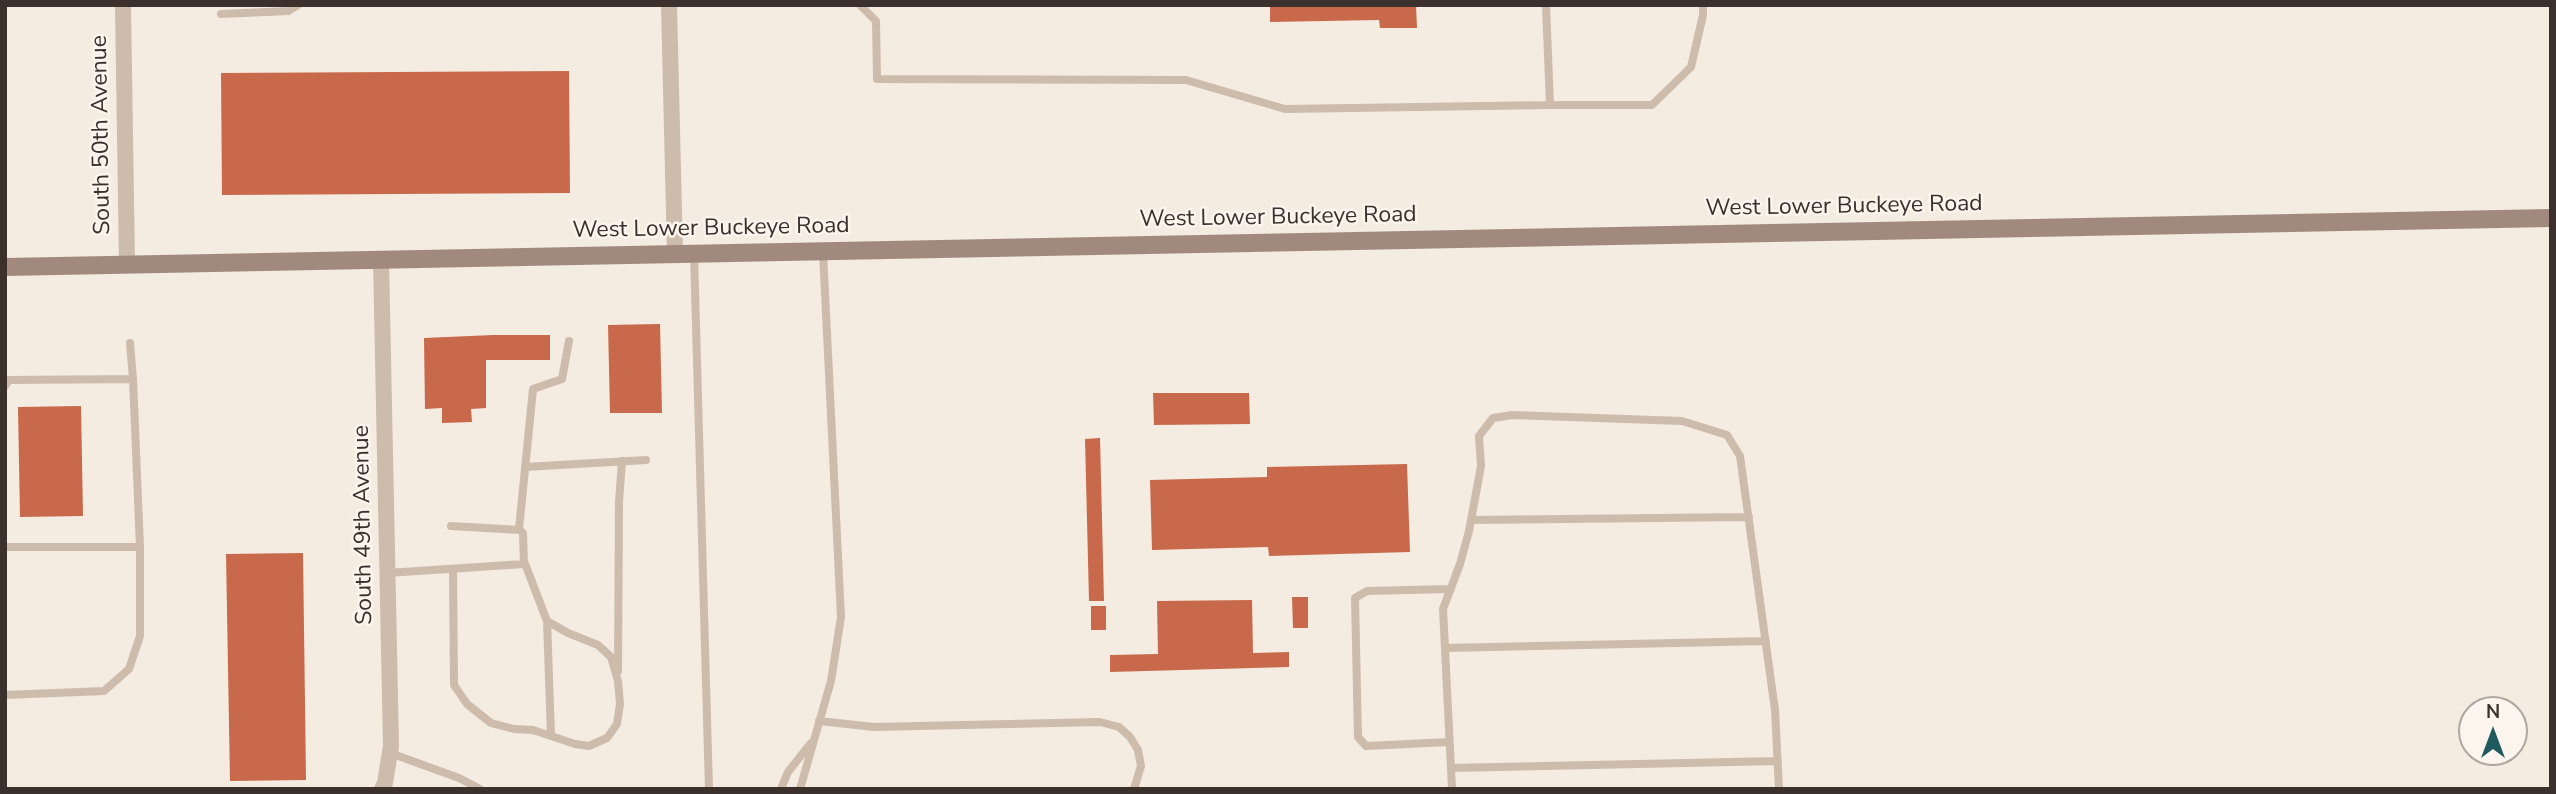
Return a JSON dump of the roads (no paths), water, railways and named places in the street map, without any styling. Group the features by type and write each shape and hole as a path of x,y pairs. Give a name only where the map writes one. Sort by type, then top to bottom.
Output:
{"main road":[{"name":"West Lower Buckeye Road","path":"5,267 2551,218"}],"street":[{"name":"South 50th Avenue","path":"122,5 127,265"},
{"path":"669,5 674,254"},
{"name":"South 49th Avenue","path":"382,260 390,753 386,783 382,789"}],"lane":[{"path":"221,14 288,11 298,5"},
{"path":"860,5 876,22 877,79 1186,80 1285,109 1652,105 1691,68 1703,5"},
{"path":"1546,5 1550,105"},
{"path":"800,789 831,681 841,617 823,252"},
{"path":"694,254 709,789"},
{"path":"519,529 533,389 562,379 569,341"},
{"path":"5,695 104,691 129,669 140,636 140,547 130,343"},
{"path":"5,386 9,380 133,379"},
{"path":"1452,789 1443,609 1460,564 1471,520 1481,467 1479,436 1493,418 1512,415 1682,421 1727,435 1740,456 1749,517 1775,710 1779,789"},
{"path":"525,467 646,460"},
{"path":"453,569 454,685 467,704 491,723 551,735 575,744 589,746 607,738 617,724 620,704 619,502 622,461"},
{"path":"1471,520 1749,517"},
{"path":"451,527 519,529 523,533 524,561 547,621 551,735"},
{"path":"5,547 140,547"},
{"path":"387,573 516,566 524,564 524,561"},
{"path":"1449,742 1366,746 1358,737 1355,598 1367,591 1451,589"},
{"path":"547,621 568,634 598,645 611,657 618,681"},
{"path":"1445,648 1766,641"},
{"path":"819,721 874,727 1100,722 1119,727 1130,737 1138,750 1141,766 1134,789"},
{"path":"780,789 788,772 815,738"},
{"path":"390,753 459,778 480,789"},
{"path":"1451,768 1778,761"}]}
